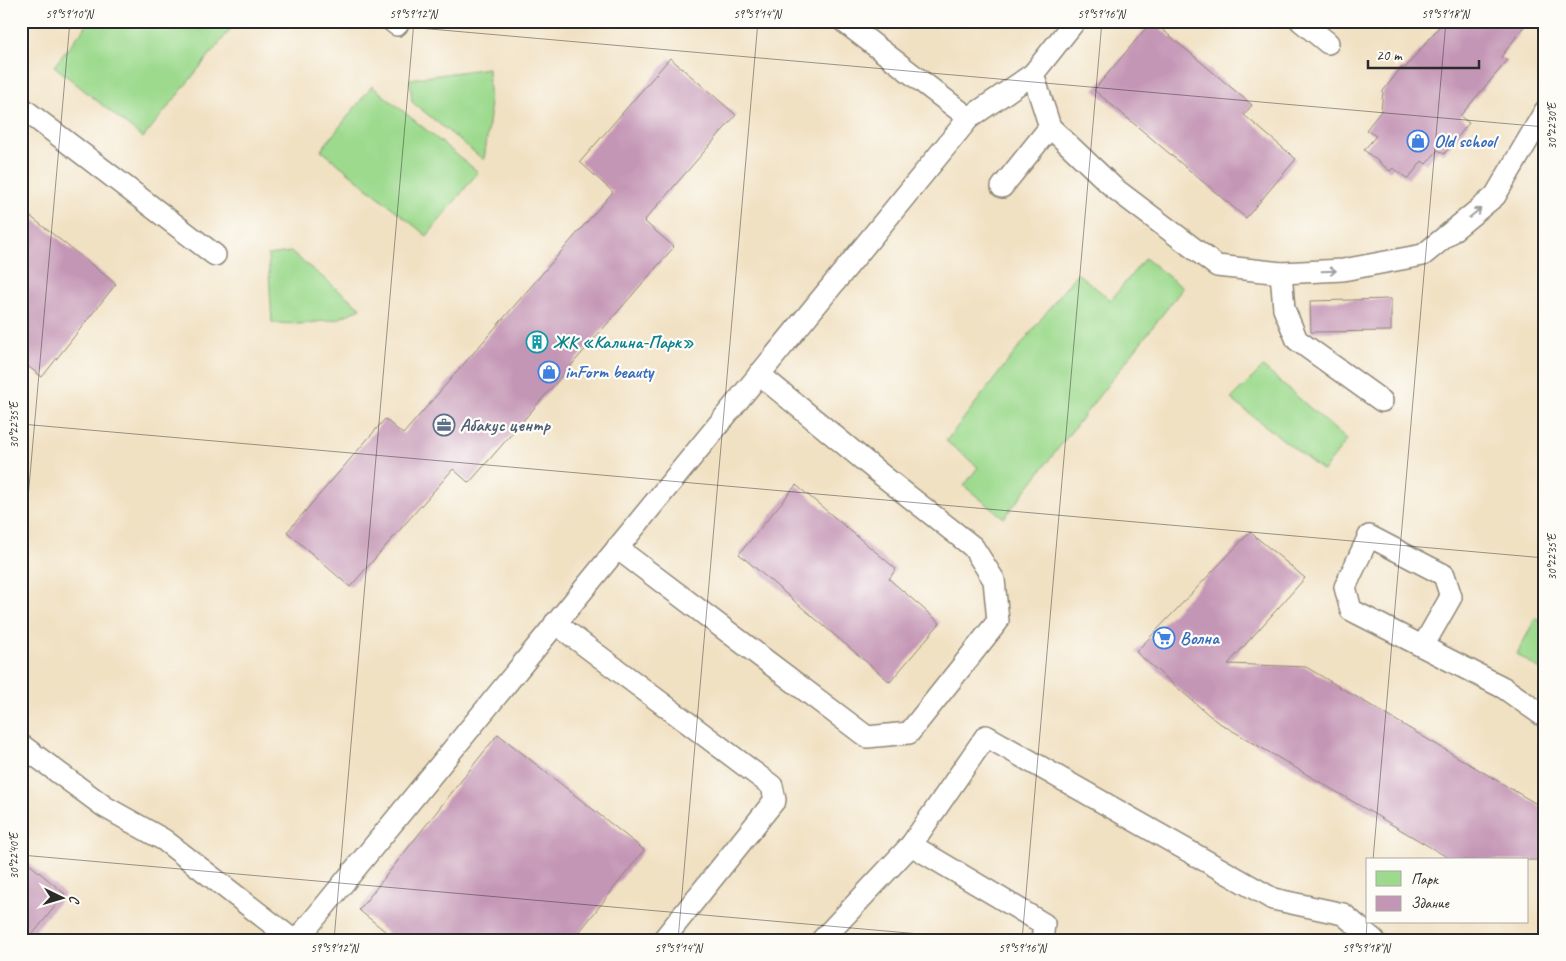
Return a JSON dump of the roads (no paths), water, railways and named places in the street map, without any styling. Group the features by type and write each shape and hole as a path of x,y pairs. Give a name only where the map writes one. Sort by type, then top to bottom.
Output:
{"lane":[{"path":"392,21 397,25 400,21"},
{"path":"843,21 968,118"},
{"path":"21,744 105,807 164,840 295,940 968,118 1033,74 1075,21"},
{"path":"1301,21 1328,43"},
{"path":"1033,74 1050,127 1114,188 1217,266 1281,273 1343,270 1423,255 1495,196 1545,111"},
{"path":"21,107 215,255"},
{"path":"1002,186 1050,127"},
{"path":"1281,273 1284,309 1297,340 1382,401"},
{"path":"617,548 867,737 909,733 998,621 994,580 972,547 759,374"},
{"path":"1423,646 1451,598 1444,575 1369,536 1346,587 1351,610 1504,688 1545,717"},
{"path":"555,623 772,786 774,800 663,940"},
{"path":"822,940 910,845 986,736 1273,899 1343,914 1374,940"},
{"path":"910,845 1044,924 1042,940"}],"place":[{"name":"Old school","path":"1418,141"},
{"name":"ЖК «Калина-Парк»","path":"537,342"},
{"name":"inForm beauty","path":"549,372"},
{"name":"Абакус центр","path":"444,425"},
{"name":"Волна","path":"1164,638"}]}
